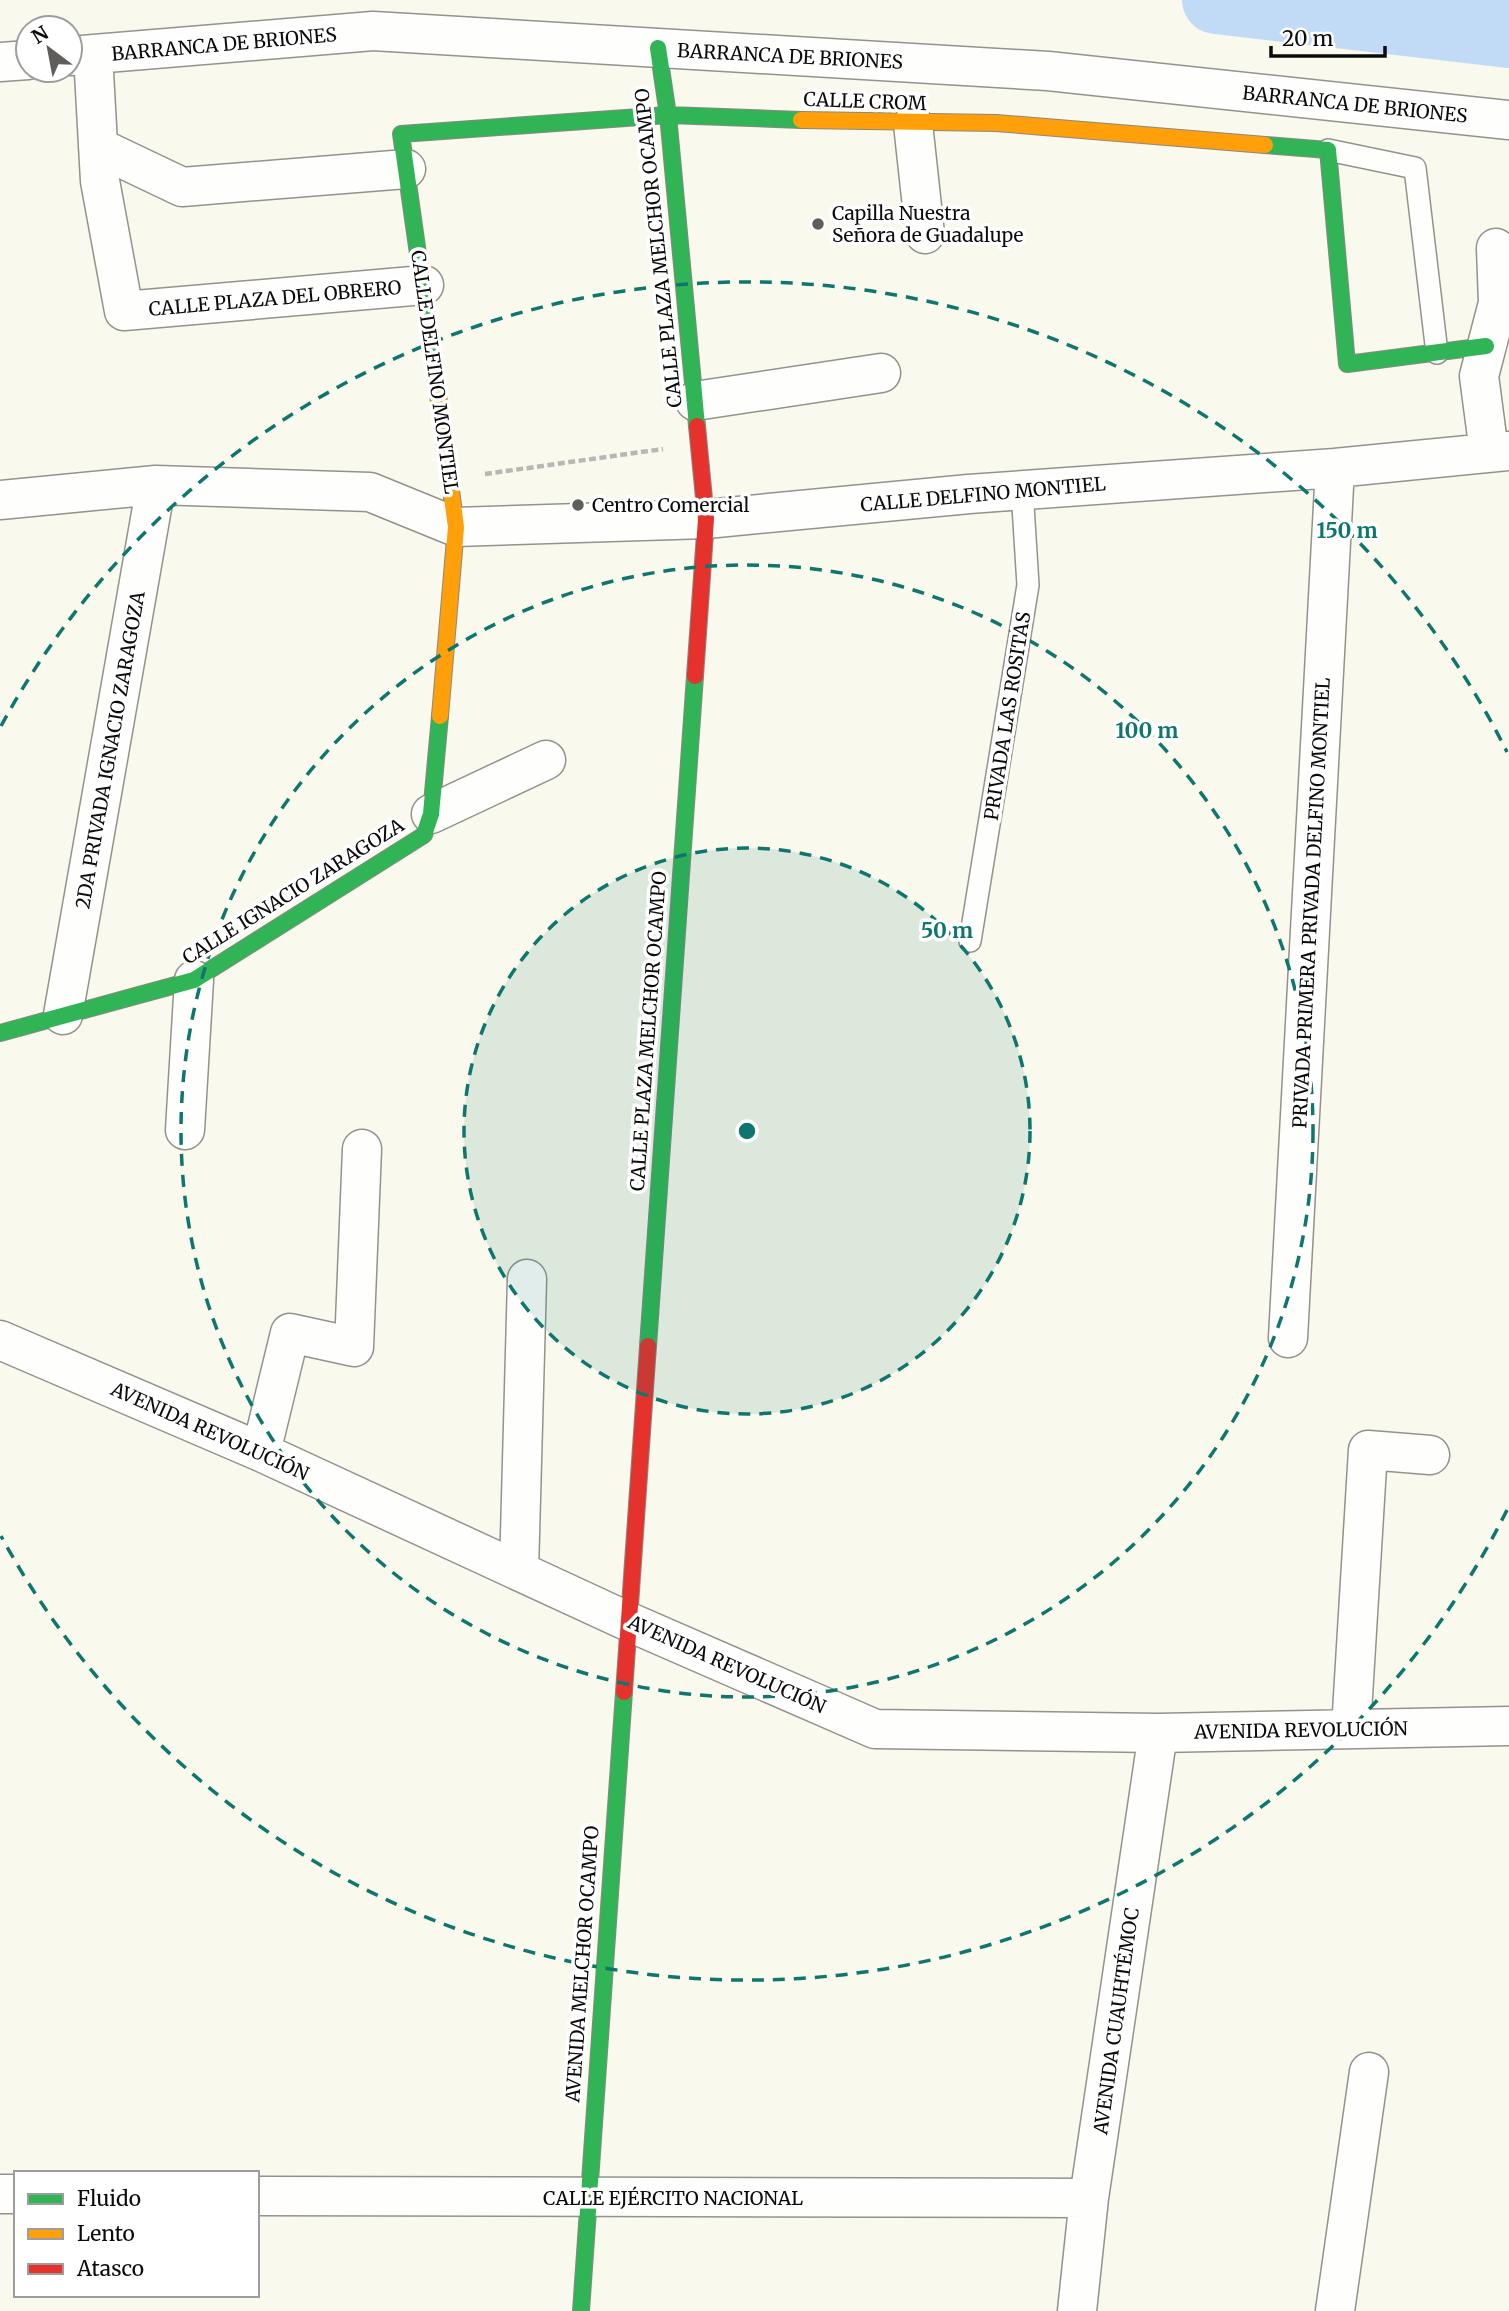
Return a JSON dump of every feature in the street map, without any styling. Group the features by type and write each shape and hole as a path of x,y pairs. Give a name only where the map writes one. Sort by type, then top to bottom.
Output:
{"street":[{"name":"BARRANCA DE BRIONES","path":"84,55 373,32 1048,71 1509,120"},
{"name":"CALLE PLAZA MELCHOR OCAMPO","path":"627,1621 706,519 668,115 658,48"},
{"name":"CALLE PLAZA DEL OBRERO","path":"84,71 98,147 100,181 124,311 424,285"},
{"name":"CALLE CROM","path":"403,152 668,115 913,124 996,123 1328,150"},
{"path":"913,124 925,234"},
{"path":"98,147 182,187 403,152"},
{"path":"1328,150 1347,364 1486,346"},
{"name":"CALLE DELFINO MONTIEL","path":"403,152 457,527"},
{"path":"1499,451 1479,376 1498,303 1501,270"},
{"path":"695,401 881,373"},
{"name":"CALLE DELFINO MONTIEL","path":"0,500 156,485 370,492 457,527 706,519 1022,490 1335,468 1499,451"},
{"name":"PRIVADA PRIMERA PRIVADA DELFINO MONTIEL","path":"1288,1338 1335,468"},
{"name":"2DA PRIVADA IGNACIO ZARAGOZA","path":"63,1015 156,485"},
{"path":"431,814 457,527"},
{"path":"431,814 546,760"},
{"name":"CALLE IGNACIO ZARAGOZA","path":"0,1033 194,980 424,835 431,814"},
{"path":"186,1130 194,980"},
{"path":"261,1452 290,1334 354,1346 362,1149"},
{"path":"519,1571 527,1279"},
{"name":"AVENIDA REVOLUCIÓN","path":"0,1340 261,1452 627,1621 875,1729 1158,1732 1509,1726"},
{"path":"1351,1729 1368,1450 1430,1455"},
{"name":"AVENIDA MELCHOR OCAMPO","path":"581,2311 586,2198 627,1621"},
{"name":"AVENIDA CUAUHTÉMOC","path":"1077,2311 1089,2198 1158,1732"},
{"path":"1335,2311 1369,2072"},
{"name":"CALLE EJÉRCITO NACIONAL","path":"259,2196 1089,2198"}],"lane":[{"path":"1328,150 1415,168 1437,353"},
{"name":"PRIVADA LAS ROSITAS","path":"970,941 1028,585 1022,490"}],"path":[{"path":"450,479 699,444"}],"waterway":[{"path":"1216,0 1509,34"}],"traffic: fast":[{"path":"658,48 668,115 697,426"},
{"path":"438,395 401,134 668,115 801,120"},
{"path":"1265,145 1328,150 1347,364 1486,346"},
{"path":"648,1346 695,676"},
{"path":"0,1033 194,980 424,835 431,814 440,716"},
{"path":"581,2311 624,1692"}],"traffic: slow":[{"path":"801,120 996,123 1265,145"},
{"path":"438,395 456,527 440,716"}],"traffic: jam":[{"path":"695,676 706,519 697,426"},
{"path":"624,1692 648,1346"}],"place":[{"name":"Capilla Nuestra Señora de Guadalupe","path":"818,224"},
{"name":"Centro Comercial","path":"578,505"}]}
